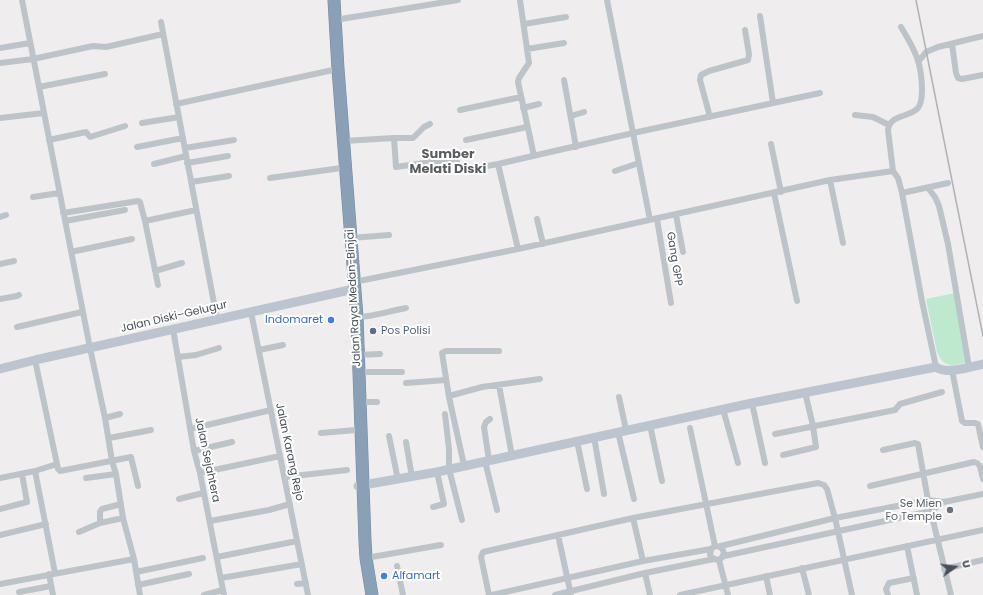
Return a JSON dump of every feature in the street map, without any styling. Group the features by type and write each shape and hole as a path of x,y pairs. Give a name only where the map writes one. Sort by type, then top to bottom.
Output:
{"highway":[{"name":"Jalan Raya Medan-Binjai","path":"329,0 333,70 351,286 357,317 361,558 367,595"},
{"name":"Jalan Raya Medan-Binjai","path":"334,0 351,238 351,286 356,430 366,558 372,595"}],"main road":[{"name":"Jalan Diski–Gelugur","path":"0,369 251,312 351,286"},
{"path":"360,486 437,472 805,392 936,367 942,370 952,370 969,368 983,364"}],"street":[{"path":"22,0 82,312 109,438 112,461 122,504 123,518 134,559 140,595"},
{"path":"335,20 422,3 458,0"},
{"path":"520,0 528,65 518,80 534,156"},
{"name":"Gang GPP","path":"607,0 639,163 671,303"},
{"path":"760,16 773,103"},
{"path":"524,24 566,17"},
{"path":"161,22 217,319"},
{"path":"901,27 919,61 922,79 922,96 920,106 913,112 892,121 889,125 892,171 898,178 902,193 922,302 936,367"},
{"path":"710,117 700,80 701,75 748,60 749,54 745,30"},
{"path":"0,63 33,59 93,46 106,47 163,34"},
{"path":"919,61 926,52 938,47 983,36"},
{"path":"0,48 30,43"},
{"path":"527,49 564,43"},
{"path":"952,44 958,78 962,79 983,75"},
{"path":"176,104 333,70"},
{"path":"39,87 105,74"},
{"path":"564,80 576,147"},
{"path":"394,138 396,166 450,158 456,160 461,169 464,170 498,164 633,133 820,93"},
{"path":"460,110 521,97"},
{"path":"523,108 539,104"},
{"path":"571,116 584,112"},
{"path":"0,118 44,113"},
{"path":"855,115 873,117 889,125"},
{"path":"142,123 179,117"},
{"path":"344,141 413,138 424,127 430,124"},
{"path":"49,140 86,132 90,137 125,126"},
{"path":"466,140 527,127"},
{"path":"137,147 183,138"},
{"path":"185,148 234,140"},
{"path":"771,144 781,192"},
{"path":"154,164 228,156"},
{"path":"615,171 639,163"},
{"path":"498,164 518,249"},
{"path":"270,178 341,168"},
{"path":"351,286 774,194 830,180 892,171"},
{"path":"191,182 229,176"},
{"path":"830,180 843,243"},
{"path":"902,193 948,183"},
{"path":"928,188 935,197 939,206 949,250 969,368"},
{"path":"33,197 59,193"},
{"path":"774,194 797,301"},
{"path":"63,213 138,201 141,203 158,285"},
{"path":"65,221 125,210"},
{"path":"145,221 196,210"},
{"path":"676,215 683,252"},
{"path":"537,219 543,244"},
{"path":"351,238 389,235"},
{"path":"71,252 132,239"},
{"path":"0,264 14,261"},
{"path":"155,271 182,263"},
{"path":"0,299 19,295"},
{"path":"357,317 371,317 376,314 406,308"},
{"path":"17,327 82,312"},
{"name":"Jalan Karang Rejo","path":"251,312 308,595"},
{"name":"Jalan Sejahtera","path":"173,329 194,451 210,520 224,593"},
{"path":"259,350 283,345"},
{"path":"178,357 196,355 219,348"},
{"path":"464,466 449,396 442,352 500,351"},
{"path":"358,355 380,354"},
{"path":"35,360 58,469 60,471 131,456 138,486"},
{"path":"952,370 962,420 965,423 978,424 983,447"},
{"path":"358,372 402,372"},
{"path":"449,396 464,391 540,379"},
{"path":"406,383 446,380"},
{"path":"499,385 512,456"},
{"path":"783,455 816,448 813,426 805,392"},
{"path":"775,434 896,410 900,404 942,392"},
{"path":"619,397 622,431 634,499"},
{"path":"359,402 377,402"},
{"path":"752,403 765,463"},
{"path":"723,409 738,463"},
{"path":"190,429 271,410"},
{"path":"105,418 120,414"},
{"path":"445,414 450,449 450,469 462,520"},
{"path":"490,419 486,422 484,427 487,461 497,510"},
{"path":"650,425 662,481"},
{"path":"690,428 715,547 710,555 719,559"},
{"path":"109,438 151,430"},
{"path":"321,433 356,430"},
{"path":"389,436 398,480"},
{"path":"594,437 604,494"},
{"path":"577,441 587,489"},
{"path":"194,451 232,442"},
{"path":"406,442 412,477"},
{"path":"884,450 917,443 928,500 951,595"},
{"path":"200,473 280,456"},
{"path":"870,486 974,462 980,466 983,479"},
{"path":"0,478 35,471 57,464"},
{"path":"285,478 347,470"},
{"path":"35,471 46,524 53,595"},
{"path":"434,507 444,504 437,472"},
{"path":"0,508 27,502 22,474"},
{"path":"86,478 116,474"},
{"path":"489,595 481,557 482,553 558,534 633,518 818,483 824,485 827,489 852,595"},
{"path":"179,499 203,494"},
{"path":"492,595 643,561 715,547 835,518 928,500 944,502 983,494"},
{"path":"554,595 571,593 645,573 719,559 931,511 944,502"},
{"path":"100,523 100,512 102,509 122,504"},
{"path":"210,520 269,510 290,504"},
{"path":"79,532 100,523 123,518"},
{"path":"633,518 643,561"},
{"path":"0,535 46,524"},
{"path":"680,595 983,530"},
{"path":"558,534 571,593"},
{"path":"217,557 297,541"},
{"path":"366,558 441,545"},
{"path":"907,546 917,595"},
{"path":"715,547 724,551 719,559 728,595"},
{"path":"136,572 203,558"},
{"path":"0,584 52,573 134,559"},
{"path":"944,569 983,560"},
{"path":"221,578 302,564"},
{"path":"397,566 403,595"},
{"path":"802,568 809,595"},
{"path":"645,573 650,595"},
{"path":"138,585 189,574"},
{"path":"766,576 770,595"},
{"path":"888,595 886,589 889,583 914,578"},
{"path":"297,584 306,583"},
{"path":"19,592 51,586"},
{"path":"204,595 224,593"}],"green space":[{"path":"955,293 966,363 949,365 943,361 937,352 926,299"}],"railway":[{"path":"916,0 983,336"}],"place":[{"name":"Indomaret","path":"331,320"},
{"name":"Pos Polisi","path":"373,331"},
{"name":"Se Mien Fo Temple","path":"950,510"},
{"name":"Alfamart","path":"384,576"}],"district":[{"name":"Sumber Melati Diski","path":"448,162"}]}
